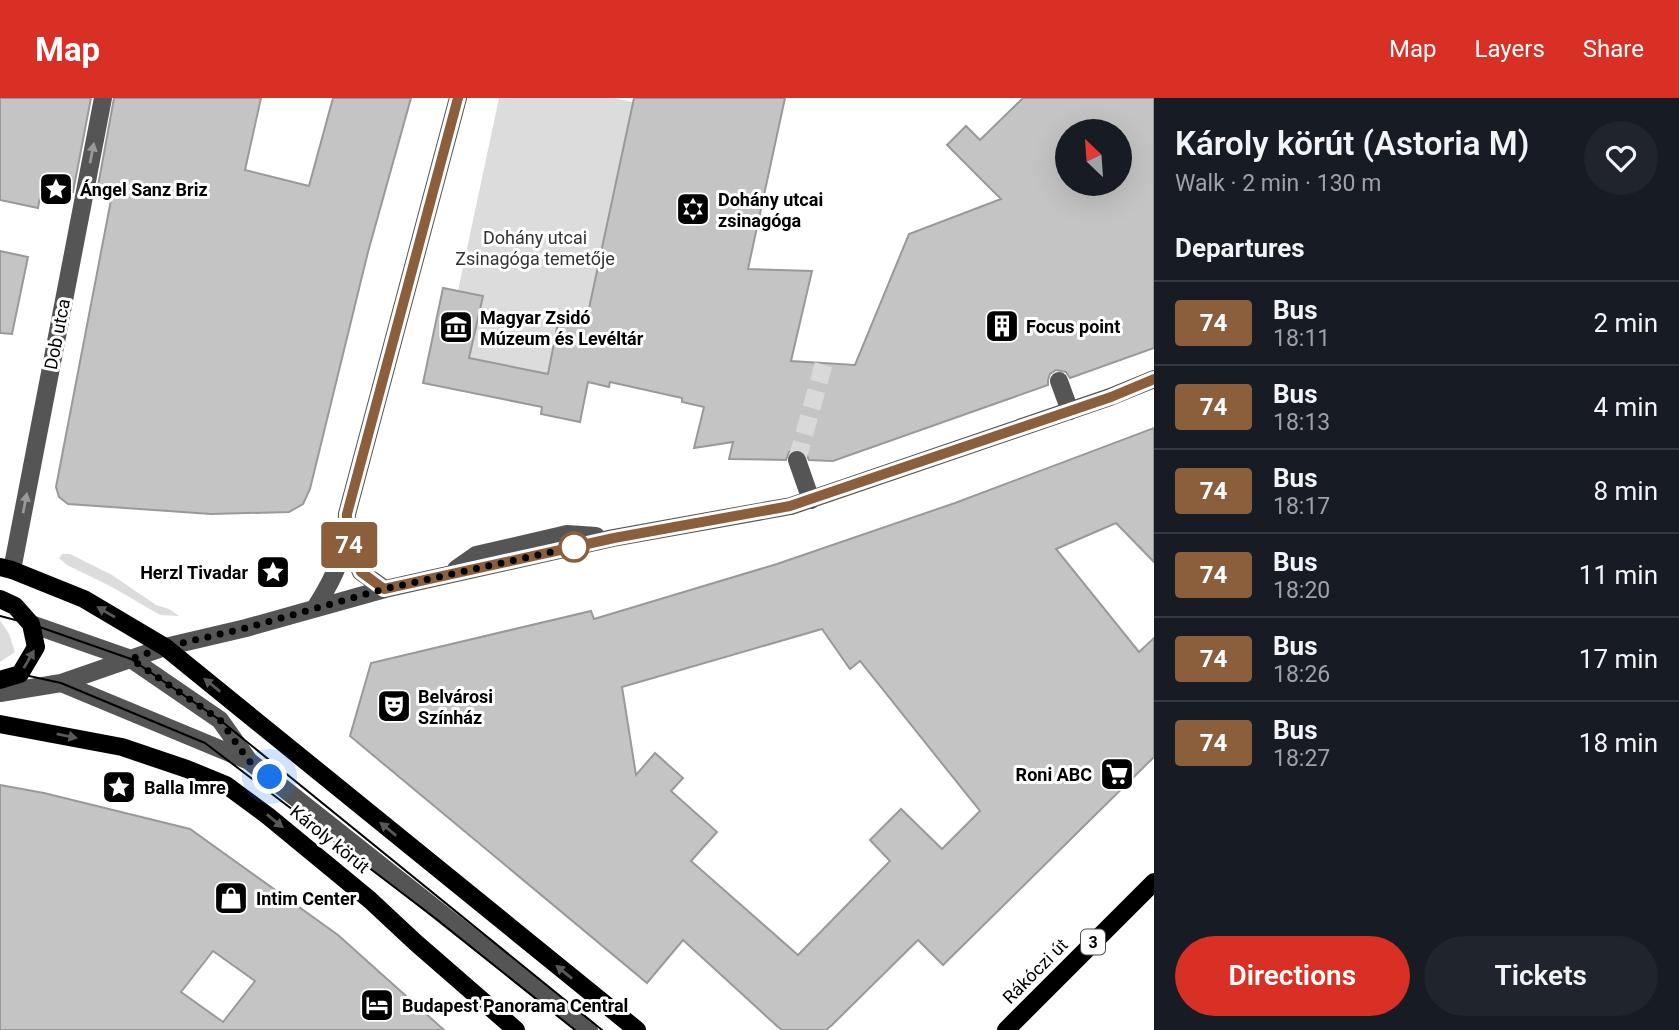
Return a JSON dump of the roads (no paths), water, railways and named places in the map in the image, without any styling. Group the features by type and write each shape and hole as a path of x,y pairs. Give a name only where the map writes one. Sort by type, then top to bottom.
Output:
{"main road":[{"path":"6,568 84,600 165,647 637,1030"},
{"path":"0,599 15,607 31,624 36,647 20,674 0,680"},
{"name":"Károly körút","path":"0,724 122,747 226,785 370,900 516,1030"},
{"name":"Rákóczi út","path":"1006,1030 1154,882"}],"street":[{"name":"Dob utca","path":"6,568 103,98"},
{"path":"315,608 332,581 346,539 347,514 457,98"},
{"path":"0,693 61,683 165,647 449,574 476,555 567,534 614,538 790,506 1111,397 1154,379"},
{"path":"1059,382 1070,411"},
{"path":"797,460 811,500"},
{"path":"346,539 361,572 384,589"},
{"name":"Károly körút","path":"31,624 131,659 220,720 249,761"},
{"name":"Károly körút","path":"61,683 249,761 589,1030"}],"tunnel":[{"path":"797,460 824,363"}],"tram line":[{"path":"0,616 131,659 220,720 602,1030"},
{"path":"0,672 61,683 205,743 435,918 575,1030"}],"place":[{"name":"Ángel Sanz Briz","path":"56,189"},
{"name":"Dohány utcai zsinagóga","path":"693,209"},
{"name":"Focus point","path":"1002,326"},
{"name":"Magyar Zsidó Múzeum és Levéltár","path":"456,327"},
{"name":"Herzl Tivadar","path":"273,572"},
{"name":"Belvárosi Színház","path":"394,706"},
{"name":"Roni ABC","path":"1117,774"},
{"name":"Balla Imre","path":"119,787"},
{"name":"Intim Center","path":"231,898"},
{"name":"Budapest Panorama Central","path":"377,1005"}],"park label":[{"name":"Dohány utcai Zsinagóga temetője","path":"535,247"}]}
